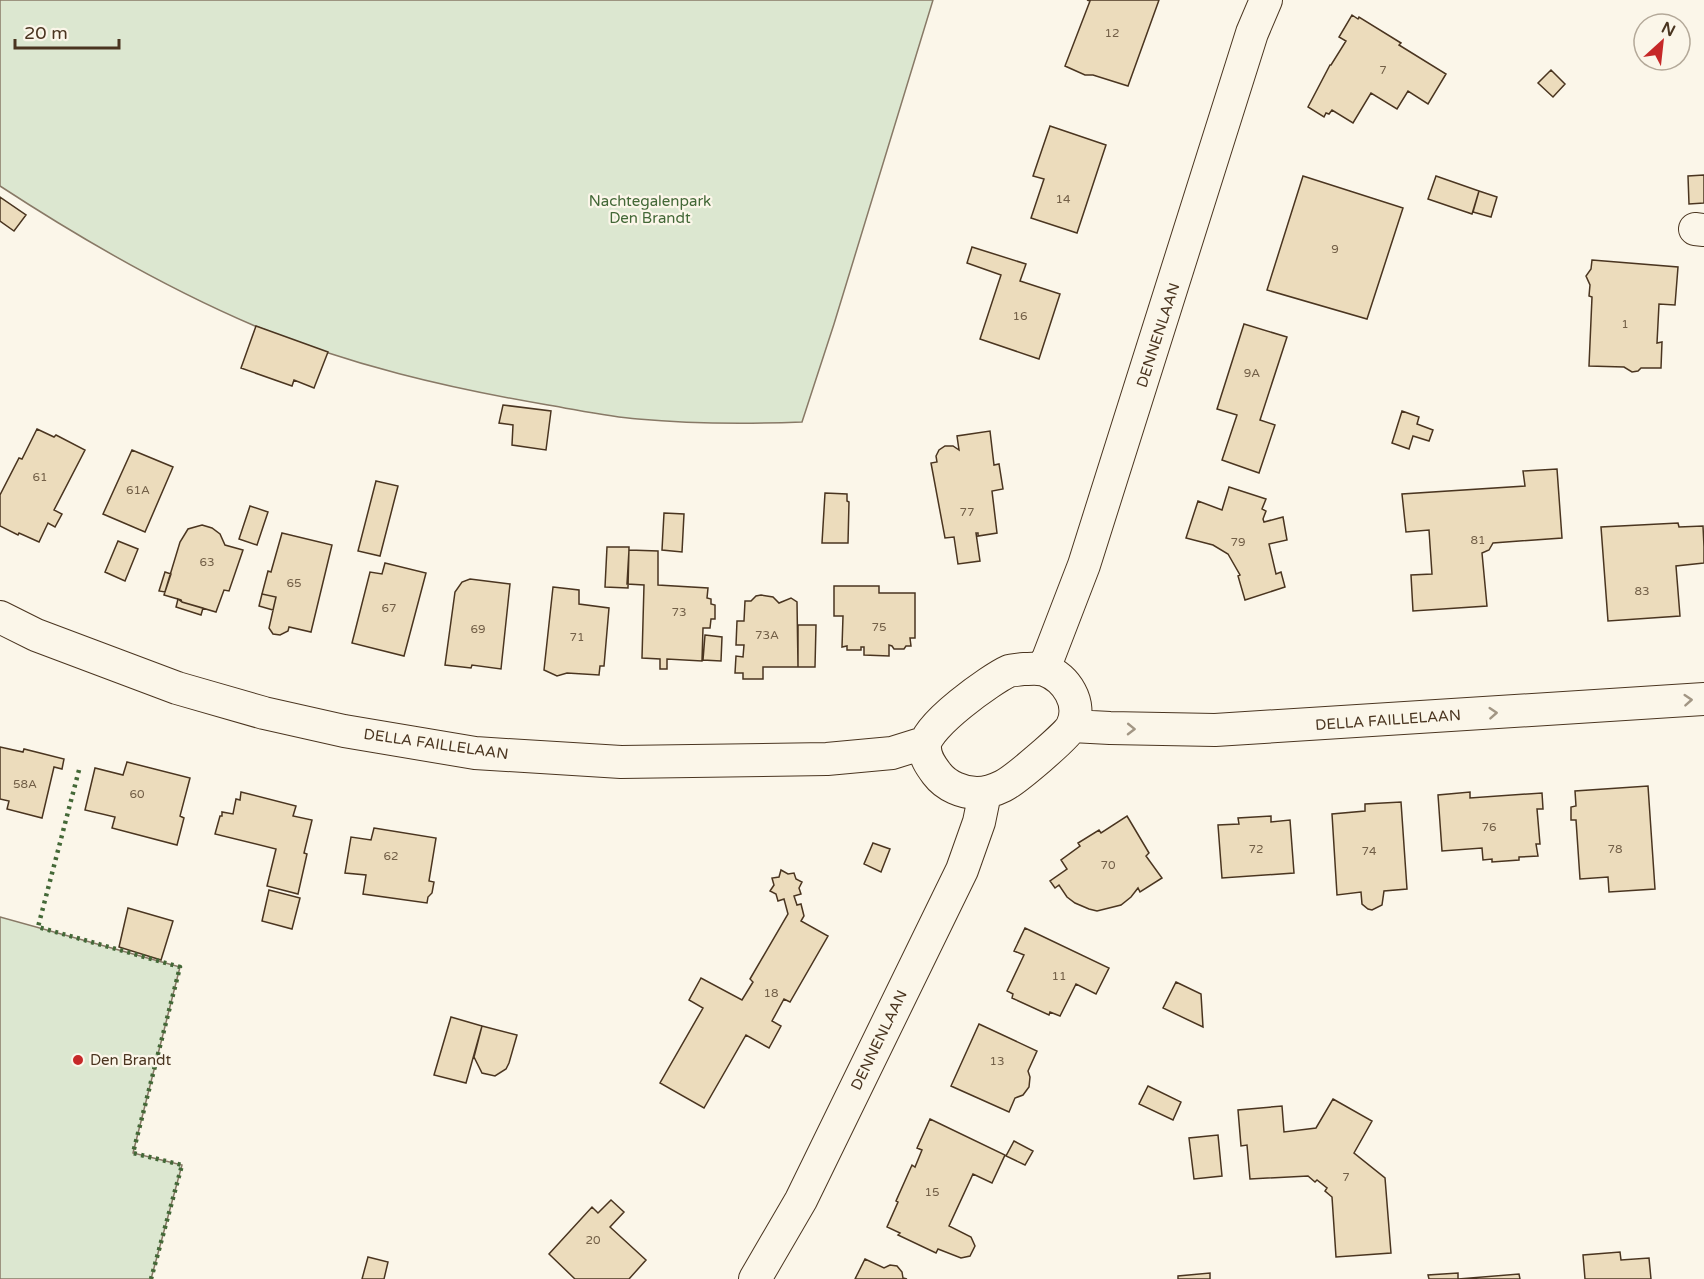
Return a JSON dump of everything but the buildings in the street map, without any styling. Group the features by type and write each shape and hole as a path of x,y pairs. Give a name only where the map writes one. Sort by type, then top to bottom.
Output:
{"street":[{"name":"DENNENLAAN","path":"1044,669 1084,565 1252,33 1266,0"},
{"name":"DELLA FAILLELAAN","path":"0,617 36,635 188,691 264,713 344,731 475,753 621,762 826,759 892,753 924,743"},
{"path":"1044,669 1061,680 1076,703 1072,726 1005,785 985,793 969,793 941,779 929,763 925,753 924,743 931,731 959,705 1010,671 1044,669"},
{"name":"DELLA FAILLELAAN","path":"1072,726 1215,730 1704,699"},
{"name":"DENNENLAAN","path":"755,1279 801,1200 962,870 979,822 985,793"}],"green space":[{"name":"Nachtegalenpark Den Brandt","path":"0,0 933,0 802,422 700,423 604,415 473,391 363,364 255,326 189,296 93,244 0,186"},
{"name":"Den Brandt","path":"0,917 180,967 133,1153 182,1165 151,1279 0,1279"}],"hedge":[{"path":"79,770 38,927 180,967 133,1153 182,1165 151,1279"}],"place":[{"name":"Den Brandt","path":"78,1060"}]}
